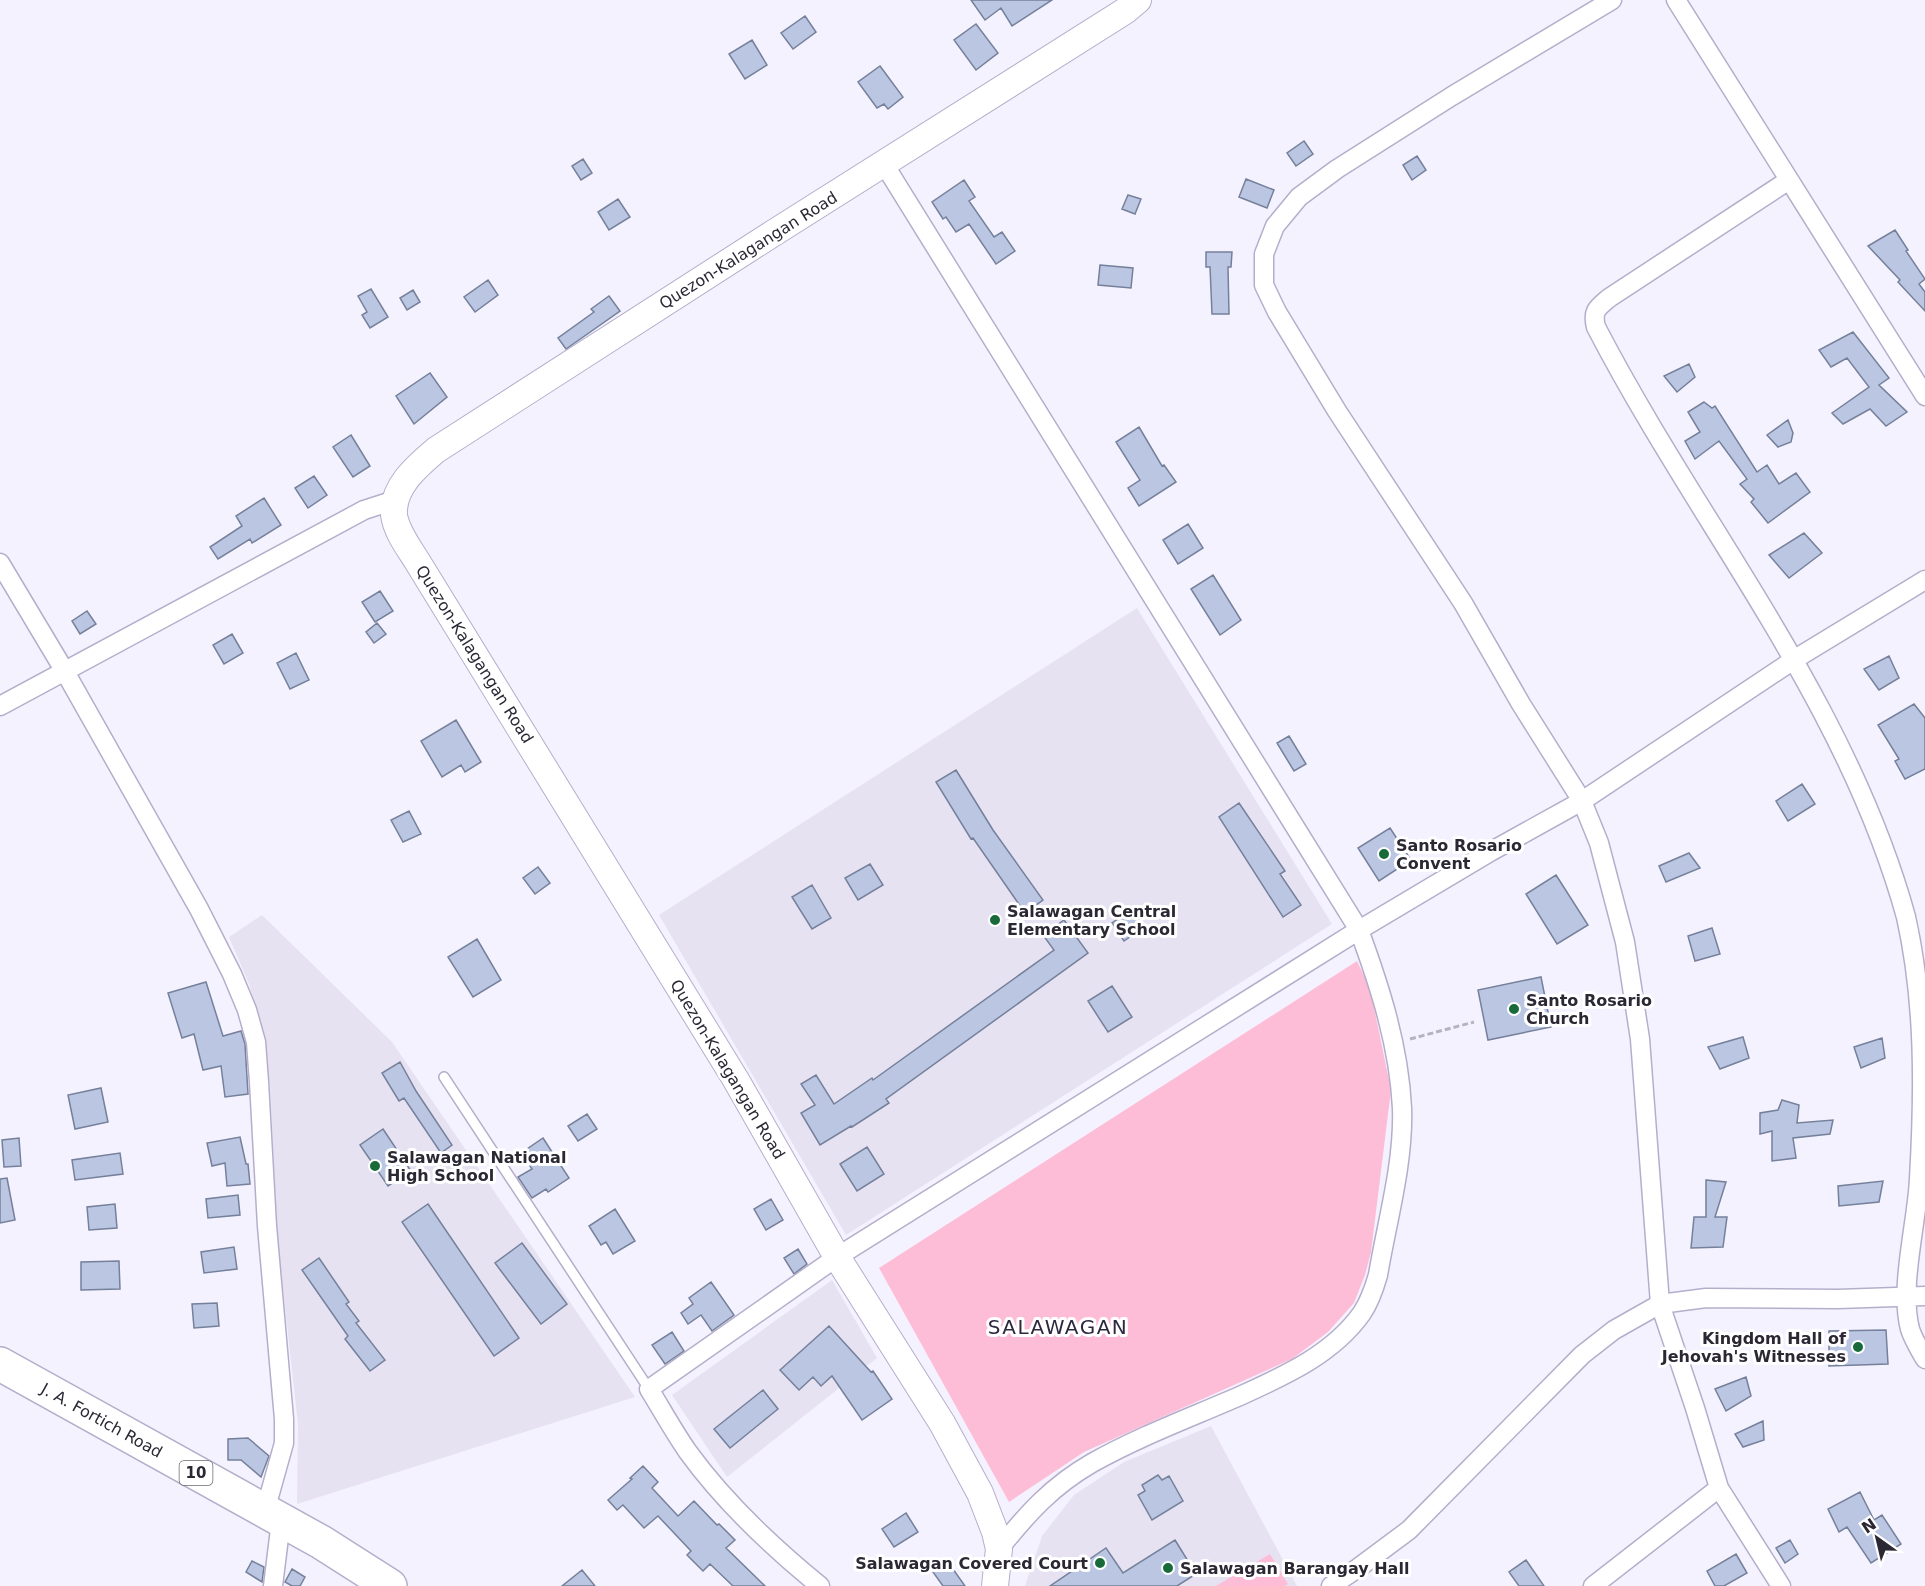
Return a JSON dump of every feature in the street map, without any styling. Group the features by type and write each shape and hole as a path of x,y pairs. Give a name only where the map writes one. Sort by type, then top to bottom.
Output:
{"highway":[{"name":"J. A. Fortich Road","path":"0,1364 321,1542 390,1586"}],"main road":[{"name":"Quezon-Kalagangan Road","path":"995,1586 999,1549 995,1532 980,1493 942,1423 837,1257 736,1080 417,561 394,517 395,500 414,468 436,450 762,240 1125,11 1138,0"}],"street":[{"path":"1612,0 1452,96 1337,169 1299,197 1275,226 1264,254 1264,285 1277,312 1336,411 1463,603 1521,704 1582,801 1599,843 1625,942 1640,1039 1660,1304 1719,1488 1781,1586"},
{"path":"1676,0 1925,396"},
{"path":"884,164 1359,930 1383,1002 1393,1043 1402,1108 1398,1160 1378,1275 1372,1294 1361,1314 1326,1349 1297,1368 1192,1418 1145,1436 1059,1483 1031,1509 999,1549"},
{"path":"1789,180 1609,298 1598,308 1594,317 1596,327 1632,393 1795,659 1852,774 1884,846 1915,955 1921,1002 1924,1083 1919,1182 1906,1296 1911,1332 1925,1359"},
{"path":"0,706 364,510 395,500"},
{"path":"0,563 64,670 199,909 232,974 247,1010 256,1042 267,1226 284,1419 284,1443 273,1516 273,1586"},
{"path":"820,1586 736,1511 687,1450 649,1389 837,1257 1359,930 1490,852 1582,801 1795,659 1925,580"},
{"path":"1331,1586 1409,1530 1582,1355 1614,1330 1660,1304 1706,1298 1838,1299 1925,1296"},
{"path":"1593,1586 1719,1488"}],"lane":[{"path":"444,1077 649,1389"}],"path":[{"path":"1393,1043 1474,1022"}],"shaded area":[{"name":"Salawagan Central Elementary School","path":"1137,608 1332,924 846,1235 659,915"},
{"name":"Salawagan National High School","path":"262,915 392,1042 635,1397 297,1504 298,1424 278,1245 270,1087 264,1035 249,984 229,937"},
{"path":"1357,961 1370,988 1391,1090 1371,1252 1354,1303 1328,1332 1292,1359 1084,1452 1009,1502 879,1268"},
{"path":"832,1280 877,1358 727,1477 672,1395"},
{"path":"1211,1426 1297,1586 1025,1586 1042,1536 1074,1495 1124,1462"},
{"path":"1270,1554 1288,1584 1285,1586 1216,1586"}],"building":[{"path":"971,0 1052,0 1012,26 1001,8 985,20"},
{"path":"805,16 816,32 793,49 781,33"},
{"path":"976,24 998,53 976,70 954,40"},
{"path":"752,40 767,65 745,79 729,54"},
{"path":"880,66 903,97 888,109 884,104 877,108 858,82"},
{"path":"1304,141 1313,154 1296,166 1287,153"},
{"path":"1417,156 1426,170 1412,180 1403,165"},
{"path":"583,159 592,173 581,180 572,166"},
{"path":"1246,179 1274,190 1267,208 1239,197"},
{"path":"964,180 975,197 969,201 994,237 1002,232 1015,251 996,264 969,224 956,232 946,217 943,219 932,202"},
{"path":"1128,195 1141,199 1135,214 1122,209"},
{"path":"618,199 630,217 609,230 598,212"},
{"path":"1895,230 1925,279 1919,284 1925,292 1925,311 1868,246"},
{"path":"1206,252 1232,252 1231,267 1228,267 1229,314 1212,314 1210,267 1206,267"},
{"path":"1100,265 1133,268 1131,288 1098,285"},
{"path":"488,280 498,295 475,312 464,297"},
{"path":"371,289 388,317 370,328 362,315 367,312 358,296"},
{"path":"413,290 420,302 407,310 400,298"},
{"path":"609,296 620,311 566,349 558,338 594,312 591,309"},
{"path":"1853,332 1889,378 1879,385 1907,412 1886,426 1870,409 1843,424 1832,413 1869,387 1847,358 1831,367 1819,350"},
{"path":"1689,364 1695,377 1677,392 1664,376"},
{"path":"430,373 447,397 414,424 396,396"},
{"path":"1704,402 1712,408 1715,406 1757,472 1767,465 1779,484 1796,473 1810,492 1768,523 1751,502 1754,499 1740,484 1747,479 1719,441 1695,459 1685,441 1700,432 1688,412"},
{"path":"1788,420 1793,433 1791,442 1778,447 1767,435"},
{"path":"1139,427 1162,466 1164,465 1176,482 1139,506 1128,488 1140,480 1116,442"},
{"path":"351,435 370,466 353,477 333,447"},
{"path":"314,476 327,495 308,508 295,488"},
{"path":"264,498 281,525 252,543 250,539 218,559 210,547 242,526 236,516"},
{"path":"1188,524 1203,548 1178,564 1163,540"},
{"path":"1804,533 1822,553 1789,578 1769,555"},
{"path":"1213,575 1241,620 1220,635 1191,589"},
{"path":"380,591 393,611 375,622 362,602"},
{"path":"87,611 96,624 80,634 72,621"},
{"path":"377,623 386,634 374,643 366,632"},
{"path":"232,634 243,653 224,664 213,645"},
{"path":"296,653 309,680 290,689 277,663"},
{"path":"1889,656 1899,678 1879,690 1864,669"},
{"path":"1914,704 1925,718 1925,769 1905,779 1895,761 1899,759 1878,725"},
{"path":"456,720 481,762 465,772 461,765 442,777 421,741"},
{"path":"1289,736 1306,764 1294,771 1277,743"},
{"path":"956,770 993,830 1043,900 1025,913 973,838 971,839 936,782"},
{"path":"1802,784 1815,804 1788,821 1776,801"},
{"path":"1239,803 1285,871 1280,874 1301,905 1283,917 1219,817"},
{"path":"409,811 421,834 403,842 391,820"},
{"name":"Santo Rosario Convent","path":"1390,828 1411,860 1379,881 1358,848"},
{"path":"1689,853 1700,868 1666,882 1659,866"},
{"path":"870,864 883,885 858,900 845,878"},
{"path":"538,867 550,883 535,894 523,878"},
{"path":"1556,875 1588,925 1557,944 1526,894"},
{"path":"812,885 831,918 812,929 792,897"},
{"path":"1132,909 1144,927 1124,941 1112,923"},
{"path":"1064,920 1088,953 886,1099 889,1103 820,1145 801,1113 815,1105 801,1084 816,1075 834,1104 872,1078 873,1080 1054,950 1043,935"},
{"path":"1712,928 1720,954 1695,961 1688,936"},
{"path":"477,939 501,980 473,997 448,957"},
{"name":"Santo Rosario Church","path":"1541,977 1551,1027 1488,1040 1478,990"},
{"path":"206,982 223,1036 241,1031 245,1044 248,1094 225,1097 221,1066 203,1070 194,1034 182,1038 168,993"},
{"path":"1112,986 1132,1017 1108,1032 1088,1001"},
{"path":"1743,1037 1749,1058 1720,1069 1708,1047"},
{"path":"1882,1038 1885,1058 1861,1068 1854,1047"},
{"path":"400,1062 416,1091 452,1145 441,1153 404,1098 399,1101 382,1073"},
{"path":"101,1088 108,1122 75,1129 68,1095"},
{"path":"1782,1100 1799,1105 1797,1123 1833,1120 1830,1134 1793,1138 1796,1158 1772,1161 1772,1131 1760,1134 1760,1113 1778,1110"},
{"path":"587,1114 597,1129 578,1141 568,1126"},
{"path":"383,1129 411,1171 388,1186 360,1145"},
{"path":"240,1137 246,1164 248,1164 250,1184 227,1186 225,1163 212,1166 207,1143"},
{"path":"19,1138 21,1166 4,1167 2,1140"},
{"path":"543,1138 569,1178 548,1192 546,1189 532,1198 518,1177 532,1169 530,1166 536,1162 527,1149"},
{"path":"867,1147 884,1174 857,1191 840,1164"},
{"path":"120,1153 123,1174 75,1180 72,1160"},
{"path":"7,1178 15,1220 0,1223 0,1179"},
{"path":"1706,1180 1726,1182 1715,1217 1727,1217 1723,1247 1691,1248 1694,1217 1706,1217"},
{"path":"1883,1181 1879,1202 1839,1206 1838,1186"},
{"path":"238,1195 240,1215 208,1218 206,1199"},
{"path":"771,1199 783,1220 766,1230 754,1209"},
{"path":"115,1204 117,1228 89,1230 87,1207"},
{"path":"428,1204 519,1338 494,1356 402,1222"},
{"path":"615,1209 635,1241 613,1254 606,1242 601,1245 589,1226"},
{"path":"522,1243 567,1304 541,1324 495,1263"},
{"path":"234,1247 237,1269 204,1273 201,1252"},
{"path":"798,1249 807,1264 794,1274 784,1258"},
{"path":"319,1258 349,1302 346,1304 359,1321 356,1323 385,1360 370,1371 345,1339 348,1336 302,1270"},
{"path":"119,1261 120,1289 81,1290 81,1262"},
{"path":"711,1282 734,1315 712,1331 701,1315 688,1324 681,1313 693,1304 689,1298"},
{"path":"217,1303 219,1326 194,1328 192,1304"},
{"path":"829,1326 871,1372 873,1371 892,1399 862,1420 832,1376 821,1386 813,1377 799,1390 780,1370"},
{"name":"Kingdom Hall of Jehovah's Witnesses","path":"1886,1330 1888,1364 1829,1366 1829,1331"},
{"path":"672,1332 684,1351 665,1364 652,1345"},
{"path":"1746,1377 1751,1396 1726,1411 1715,1389"},
{"path":"763,1390 778,1409 730,1448 714,1429"},
{"path":"1763,1421 1764,1440 1743,1447 1735,1434"},
{"path":"248,1438 269,1456 261,1477 241,1460 228,1460 228,1439"},
{"path":"643,1466 658,1482 652,1488 678,1516 694,1501 717,1525 719,1524 735,1540 726,1548 765,1586 733,1586 710,1564 703,1571 687,1555 691,1551 658,1516 644,1528 623,1505 617,1510 608,1500"},
{"path":"1158,1475 1162,1480 1169,1476 1183,1501 1152,1520 1138,1495 1145,1491 1142,1485"},
{"path":"1860,1492 1874,1520 1882,1515 1901,1544 1871,1563 1847,1527 1839,1532 1828,1509"},
{"path":"906,1513 918,1532 894,1547 882,1529"},
{"path":"1175,1540 1196,1574 1177,1586 1050,1586 1106,1548 1123,1573"},
{"path":"1790,1540 1798,1554 1785,1563 1776,1548"},
{"path":"1736,1554 1747,1573 1724,1586 1715,1586 1707,1571"},
{"path":"1526,1560 1544,1586 1519,1586 1509,1572"},
{"path":"252,1561 264,1567 262,1582 246,1572"},
{"path":"948,1562 965,1586 943,1586 933,1572"},
{"path":"292,1569 305,1577 300,1586 292,1586 285,1582"},
{"path":"582,1570 595,1586 562,1586"}],"place":[{"name":"Santo Rosario Convent","path":"1384,854"},
{"name":"Salawagan Central Elementary School","path":"995,920"},
{"name":"Santo Rosario Church","path":"1514,1009"},
{"name":"Salawagan National High School","path":"375,1166"},
{"name":"Kingdom Hall of Jehovah's Witnesses","path":"1858,1347"},
{"name":"Salawagan Covered Court","path":"1100,1563"},
{"name":"Salawagan Barangay Hall","path":"1168,1568"}],"district":[{"name":"SALAWAGAN","path":"1058,1327"}]}
